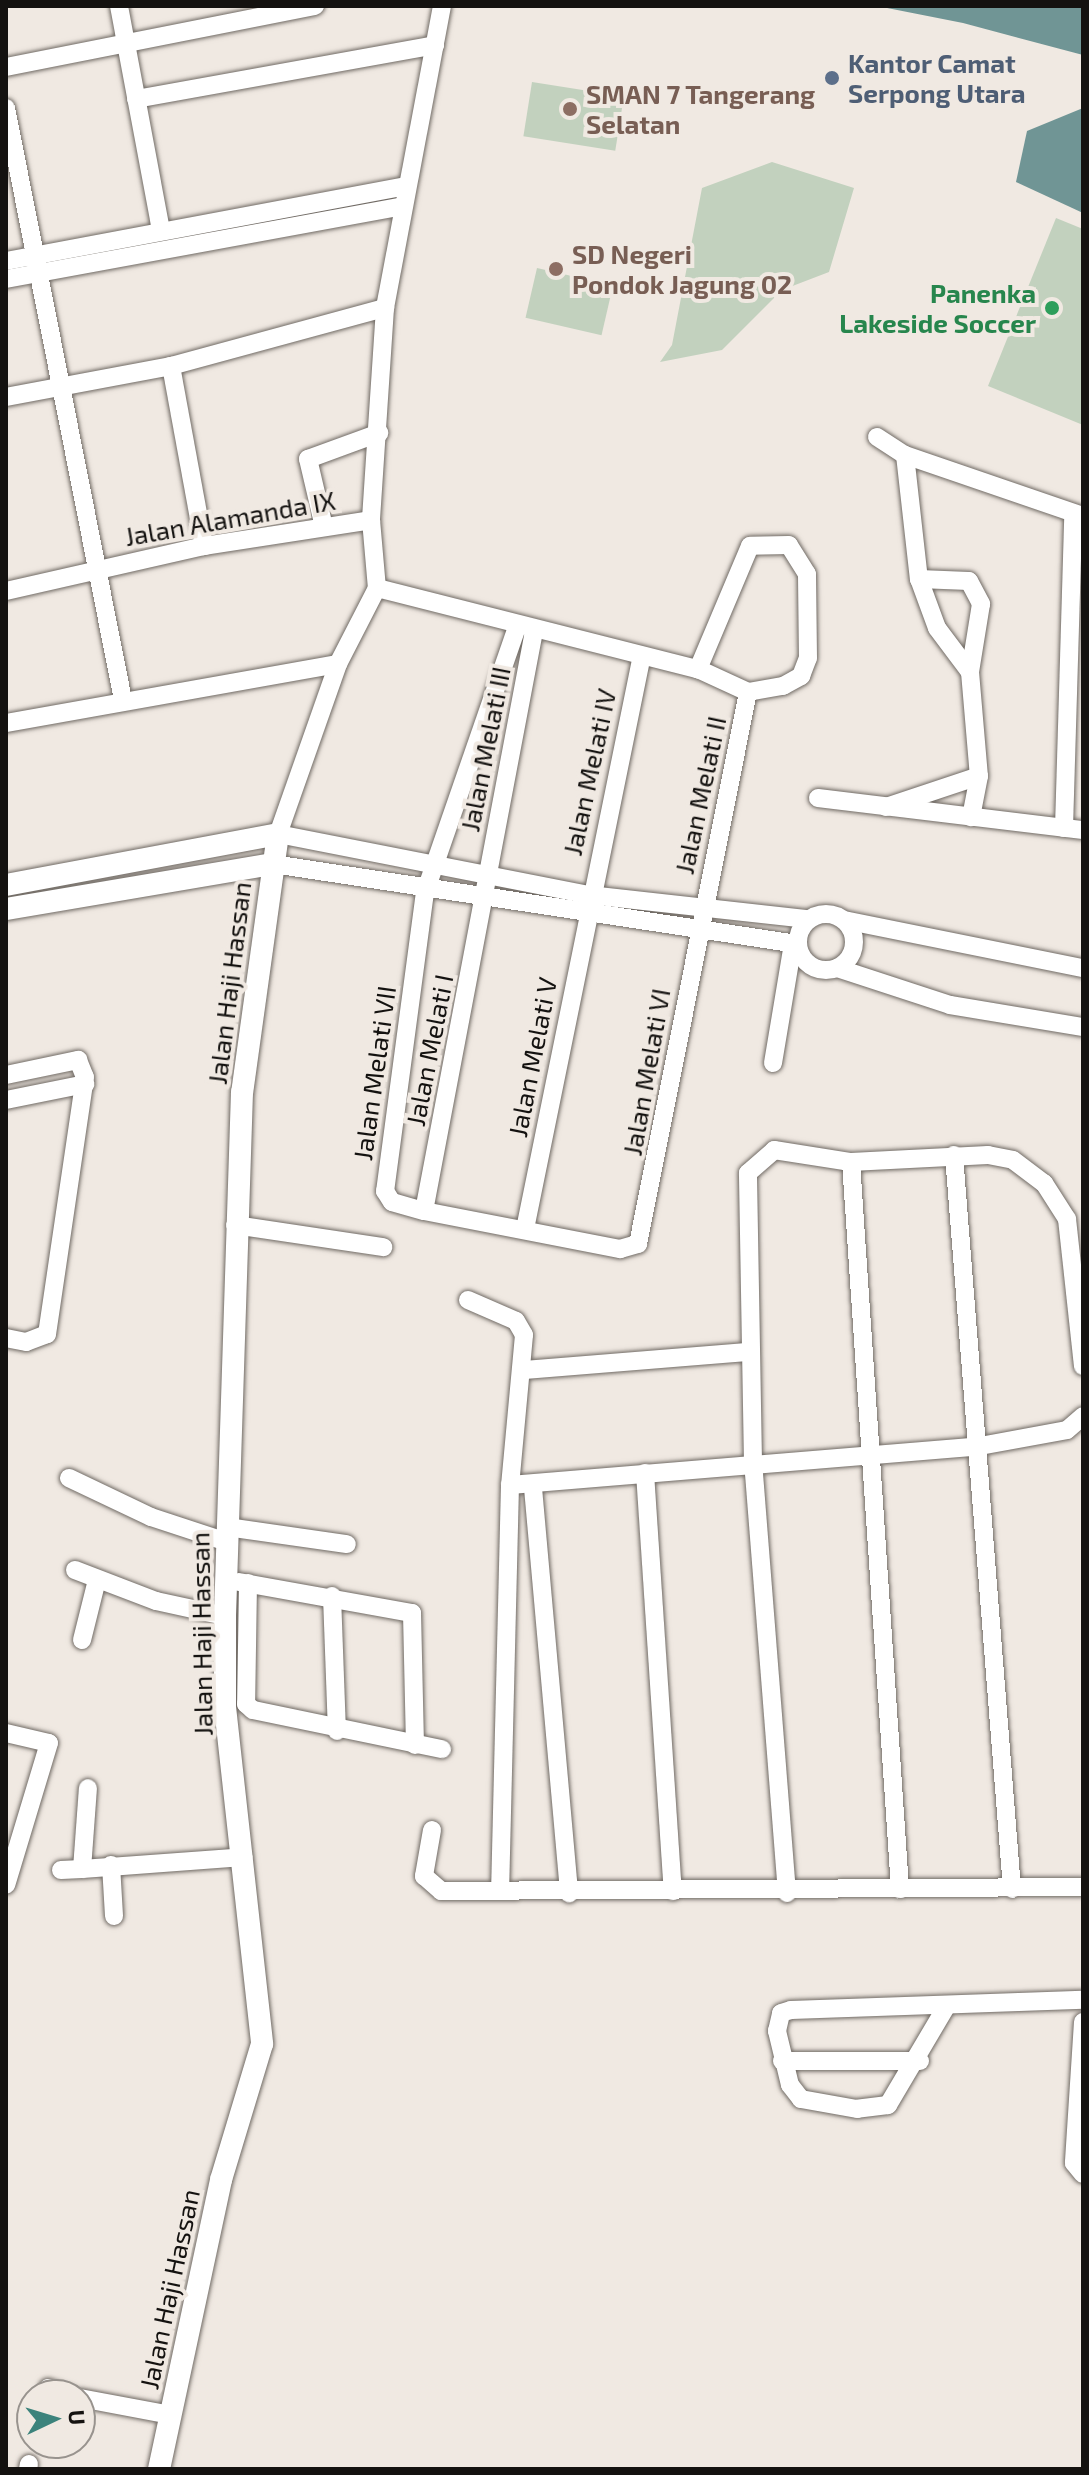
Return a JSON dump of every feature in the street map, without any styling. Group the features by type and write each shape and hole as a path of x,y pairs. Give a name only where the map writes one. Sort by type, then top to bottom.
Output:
{"street":[{"path":"119,6 161,230"},
{"path":"6,67 127,44 230,14 315,6"},
{"path":"278,834 338,664 377,588 371,520 385,308 442,6"},
{"path":"136,99 435,45"},
{"path":"6,108 10,148 99,568 123,700"},
{"path":"6,279 34,264 161,230 407,186"},
{"path":"6,261 34,264 402,206"},
{"path":"6,397 171,366 385,308"},
{"path":"171,366 204,546"},
{"path":"324,527 308,459 379,433"},
{"path":"877,437 905,455 1078,516 1064,828"},
{"path":"905,455 919,579 937,628 970,672"},
{"name":"Jalan Alamanda IX","path":"6,591 204,546 371,520"},
{"path":"377,588 641,660 698,669 748,692 801,676 808,658 807,574 789,545 768,541 750,546 698,669"},
{"path":"919,579 969,581 976,589 981,604 970,672 979,776 971,817"},
{"path":"431,867 526,629"},
{"name":"Jalan Melati III","path":"483,898 526,629"},
{"name":"Jalan Melati IV","path":"588,904 641,660"},
{"path":"6,723 338,664"},
{"name":"Jalan Melati II","path":"700,918 748,692"},
{"path":"876,810 979,776"},
{"path":"818,798 876,810 1083,830"},
{"path":"6,885 278,834 487,877 588,904"},
{"name":"Jalan Haji Hassan","path":"159,2469 221,2180 262,2044 244,1857 225,1707 225,1616 237,1582 227,1534 235,1225 242,1092 278,834"},
{"path":"6,909 273,864 425,892 588,904 700,918 808,919 826,913 844,920 1083,968"},
{"name":"Jalan Melati VII","path":"431,867 425,892 385,1191 392,1202 424,1211 620,1249 638,1244"},
{"path":"71,872 77,895"},
{"name":"Jalan Melati I","path":"424,1211 483,898"},
{"name":"Jalan Melati V","path":"525,1229 588,904"},
{"path":"700,918 795,944 811,967 837,968 950,1005 1083,1027"},
{"name":"Jalan Melati VI","path":"638,1244 700,918"},
{"path":"773,1063 795,944 808,919"},
{"path":"837,968 854,946 844,920"},
{"path":"6,1075 78,1060 85,1084 47,1334 26,1342 6,1338"},
{"path":"6,1100 85,1084"},
{"path":"787,1893 753,1463 748,1173 774,1150 851,1162 954,1155 1013,1160 1044,1183 1067,1219 1083,1366"},
{"path":"954,1155 980,1446 1012,1889"},
{"path":"851,1162 867,1451 900,1889"},
{"path":"235,1225 383,1247"},
{"path":"468,1300 522,1326 524,1370 510,1485 500,1890"},
{"path":"524,1370 750,1352"},
{"path":"510,1485 533,1488 645,1473 867,1451 980,1446 1075,1434 1083,1416"},
{"path":"645,1473 673,1891"},
{"path":"69,1478 151,1517 227,1534 347,1544"},
{"path":"533,1488 569,1893"},
{"path":"75,1570 97,1580 225,1616"},
{"path":"82,1640 97,1580"},
{"path":"415,1745 412,1613 332,1596 237,1582 246,1704 337,1731 415,1745 442,1749"},
{"path":"332,1596 337,1731"},
{"path":"6,1733 49,1743 6,1885"},
{"path":"82,1869 88,1788"},
{"path":"432,1830 424,1876 430,1887 569,1893 787,1893 1083,1887"},
{"path":"61,1870 172,1859 244,1857"},
{"path":"111,1865 114,1916"},
{"path":"946,2007 920,2061 888,2105 857,2109 801,2099 782,2061 781,2013 1083,2000"},
{"path":"1083,2022 1074,2163 1083,2174"},
{"path":"782,2061 920,2061"},
{"path":"96,2401 171,2415"}],"green space":[{"path":"532,82 624,97 615,151 523,136"},
{"path":"772,162 854,188 829,272 782,290 722,350 660,362 672,345 702,188"},
{"name":"Panenka Lakeside Soccer","path":"1056,218 1083,229 1083,425 988,386"},
{"path":"537,268 613,286 602,335 526,318"}],"water":[{"path":"877,6 1083,6 1083,55 963,23"},
{"path":"1083,108 1083,213 1016,182 1027,131"}],"place":[{"name":"Kantor Camat Serpong Utara","path":"832,78"},
{"name":"SMAN 7 Tangerang Selatan","path":"570,109"},
{"name":"SD Negeri Pondok Jagung 02","path":"556,269"},
{"name":"Panenka Lakeside Soccer","path":"1052,308"}]}
